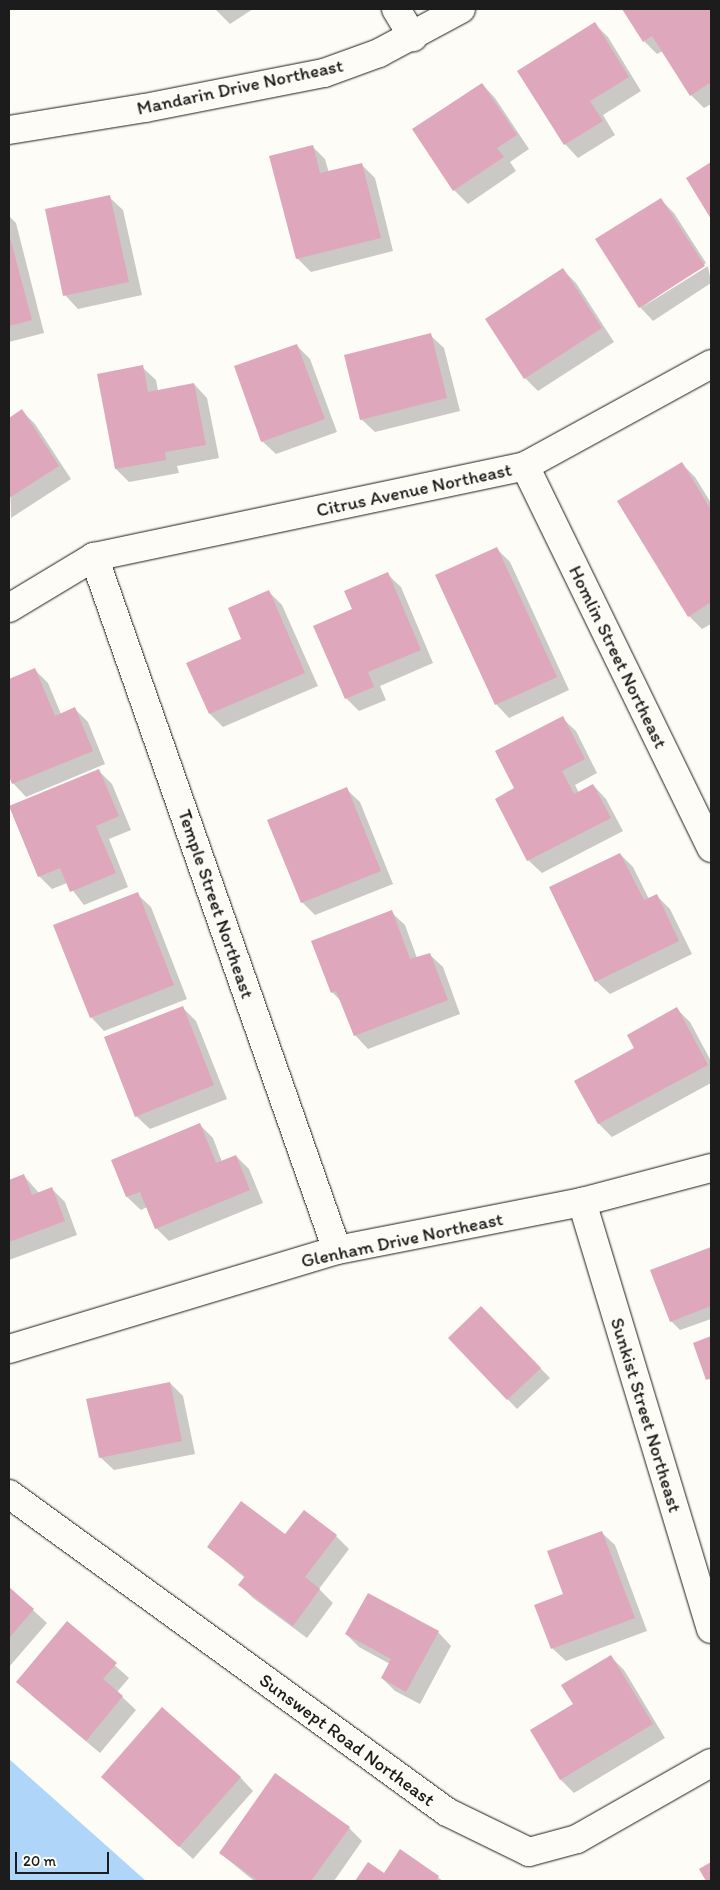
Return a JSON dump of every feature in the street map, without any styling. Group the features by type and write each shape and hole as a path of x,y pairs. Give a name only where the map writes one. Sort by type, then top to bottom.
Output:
{"street":[{"path":"396,9 413,37"},
{"name":"Mandarin Drive Northeast","path":"9,130 145,108 324,73 413,37 461,9"},
{"name":"Citrus Avenue Northeast","path":"9,608 94,557 525,466 711,364"},
{"name":"Homlin Street Northeast","path":"525,466 711,848"},
{"name":"Temple Street Northeast","path":"94,557 337,1250"},
{"name":"Glenham Drive Northeast","path":"9,1349 337,1250 582,1202 711,1168"},
{"name":"Sunkist Street Northeast","path":"582,1202 711,1629"},
{"name":"Sunswept Road Northeast","path":"9,1494 447,1812 528,1852 578,1838 711,1763"}],"water":[{"path":"9,1759 146,1881 9,1881"}],"building":[{"path":"622,9 711,9 711,82 690,96 652,36 643,42"},
{"path":"595,22 629,77 590,101 603,121 564,145 517,71"},
{"path":"482,83 517,135 497,148 504,157 453,191 412,129"},
{"path":"313,145 320,173 362,163 381,238 296,259 269,156"},
{"path":"711,162 711,219 686,178"},
{"path":"110,195 129,282 63,296 45,209"},
{"path":"661,198 705,266 639,308 595,239"},
{"path":"9,234 32,320 9,326"},
{"path":"563,268 602,328 524,379 485,319"},
{"path":"431,333 447,398 360,420 344,355"},
{"path":"297,344 325,419 261,442 234,366"},
{"path":"143,365 148,392 194,383 206,445 165,452 166,460 115,469 97,374"},
{"path":"22,409 59,466 9,498 9,418"},
{"path":"682,462 711,510 711,602 688,617 617,501"},
{"path":"497,547 557,677 495,705 435,575"},
{"path":"388,572 421,650 368,672 374,687 345,699 313,626 352,609 344,591"},
{"path":"269,590 305,673 209,714 186,663 241,639 228,608"},
{"path":"35,668 55,716 75,707 93,751 12,784 9,776 9,679"},
{"path":"563,716 585,759 562,771 574,794 593,784 611,818 527,861 495,799 514,788 495,751"},
{"path":"99,769 119,816 96,826 116,873 70,892 60,868 38,877 9,806"},
{"path":"347,787 381,871 301,903 267,820"},
{"path":"620,853 644,900 657,894 679,941 595,982 549,887"},
{"path":"138,892 174,985 90,1018 53,925"},
{"path":"392,910 410,959 430,953 448,1000 354,1036 336,991 331,993 311,941"},
{"path":"183,1006 214,1085 135,1117 104,1037"},
{"path":"677,1007 708,1065 598,1124 574,1081 634,1048 627,1035"},
{"path":"200,1123 216,1163 236,1155 250,1190 155,1229 140,1192 126,1197 111,1160"},
{"path":"24,1174 32,1195 52,1187 65,1221 9,1242 9,1180"},
{"path":"711,1247 711,1306 670,1322 650,1270"},
{"path":"481,1306 541,1368 507,1400 448,1338"},
{"path":"711,1336 711,1378 706,1380 693,1343"},
{"path":"170,1382 182,1441 99,1458 86,1399"},
{"path":"241,1501 285,1534 304,1510 337,1535 305,1577 320,1589 293,1626 238,1585 245,1576 207,1547"},
{"path":"602,1531 635,1618 551,1649 534,1605 563,1594 547,1551"},
{"path":"9,1587 34,1609 9,1638"},
{"path":"368,1593 439,1631 406,1692 381,1678 391,1659 345,1634"},
{"path":"67,1621 117,1663 103,1679 123,1696 86,1741 16,1682"},
{"path":"611,1655 653,1724 560,1780 530,1730 573,1704 561,1685"},
{"path":"162,1707 241,1777 179,1847 101,1777"},
{"path":"275,1773 350,1827 311,1881 258,1881 219,1853"},
{"path":"400,1849 439,1876 436,1881 355,1881 368,1862 384,1873"},
{"path":"711,1862 711,1881 706,1881 699,1869"}]}
